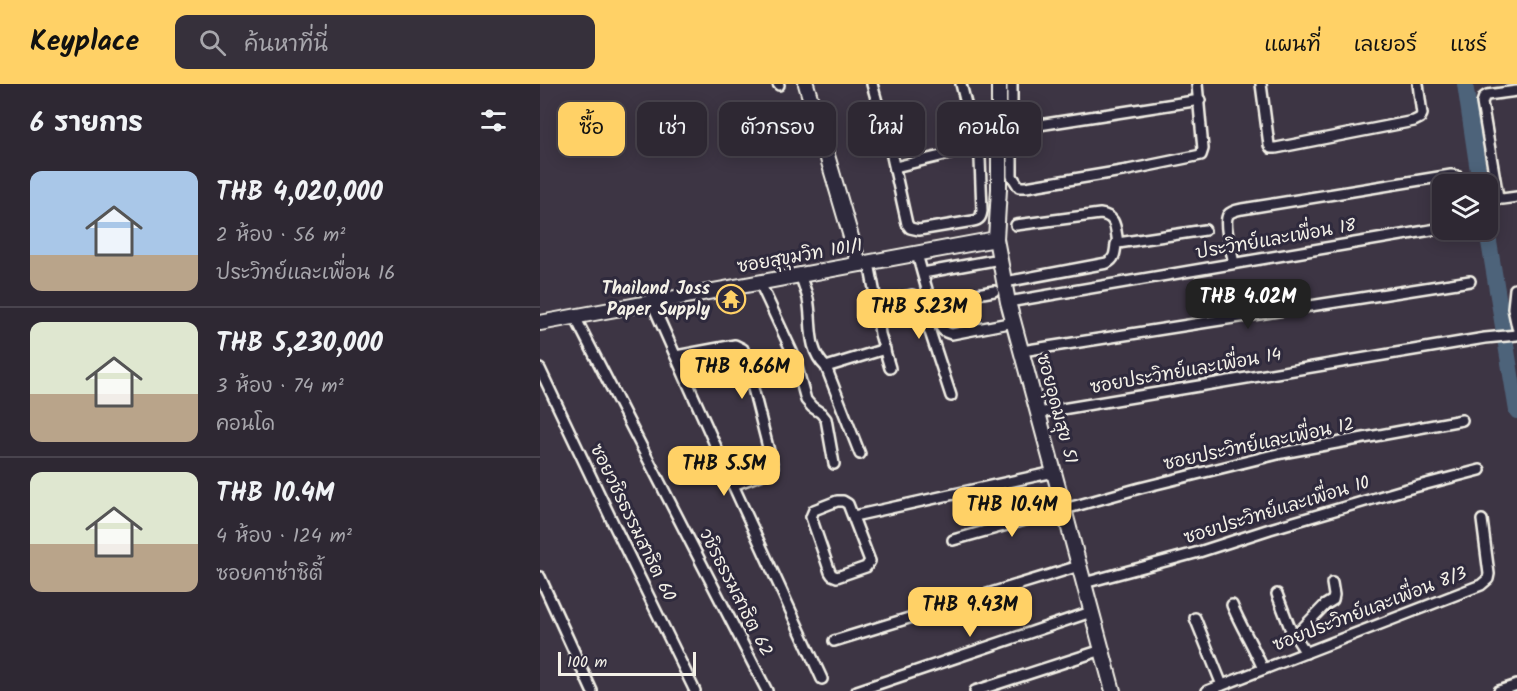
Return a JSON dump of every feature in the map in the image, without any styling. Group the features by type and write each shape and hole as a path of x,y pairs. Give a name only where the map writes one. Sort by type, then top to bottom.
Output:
{"street":[{"path":"806,84 874,289 880,334 890,368"},
{"path":"872,84 895,167 907,224 910,228 920,230 978,220 981,217 980,156"},
{"path":"961,84 966,102"},
{"name":"ซอยอุดมสุข 51","path":"999,84 999,189 996,239 1000,259 999,287 1008,302 1014,322 1113,691"},
{"path":"1012,84 1012,102"},
{"path":"1012,156 1012,176 1018,187 1026,187 1201,155 1203,149 1197,84"},
{"path":"1272,84 1262,85 1271,148 1414,121 1422,114 1418,84"},
{"path":"1517,91 1487,94 1482,103 1498,197 1502,199 1517,197"},
{"path":"1041,125 1200,100"},
{"path":"895,167 941,156"},
{"path":"1234,263 1226,223 1231,212 1432,178"},
{"path":"932,302 1107,263 1115,255 1118,243 1113,219 1108,215 1100,214 1016,225"},
{"path":"1118,243 1205,230"},
{"name":"ประวิทย์และเพื่อน 18","path":"1008,302 1432,230"},
{"name":"ซอยสุขุมวิท 101/1","path":"540,323 996,239"},
{"path":"917,254 941,329 946,333 952,334 1014,322"},
{"path":"923,273 1000,259"},
{"path":"800,275 808,299 812,341 818,359 826,367 860,454"},
{"path":"1022,351 1470,281"},
{"path":"760,283 794,356 806,400 826,419 834,464"},
{"path":"1515,290 1513,308 1516,333"},
{"path":"876,303 912,295 919,298 951,396"},
{"path":"652,303 822,679"},
{"name":"วชิรธรรมสาธิต 62","path":"575,317 767,691"},
{"name":"ซอยประวิทย์และเพื่อน 14","path":"1038,413 1516,333"},
{"path":"676,356 735,345 742,349 773,467 771,471 733,485"},
{"path":"826,367 885,350"},
{"name":"ซอยวชิรธรรมสาธิต 60","path":"540,369 694,691"},
{"name":"ซอยประวิทย์และเพื่อน 12","path":"953,540 1150,486 1282,453 1462,420"},
{"name":"ซอยประวิทย์และเพื่อน 10","path":"1084,583 1199,552 1403,490 1480,470"},
{"path":"854,516 1054,472"},
{"path":"840,501 848,504 854,516 870,559 869,564 837,577 830,572 811,514 814,510 840,501"},
{"name":"ซอยประวิทย์และเพื่อน 8/3","path":"1207,691 1481,585 1488,579 1482,520"},
{"path":"834,641 1079,566"},
{"path":"540,577 592,691"},
{"path":"1295,636 1325,605 1333,600 1332,583"},
{"path":"1277,594 1290,628 1306,653"},
{"path":"1232,605 1263,669"},
{"path":"857,691 1091,612"},
{"path":"1195,618 1222,685"},
{"path":"975,691 1102,650"},
{"path":"1499,691 1517,685"}],"waterway":[{"path":"1465,84 1478,174"},
{"path":"1489,240 1517,411"}],"place":[{"name":"Thailand Joss Paper Supply","path":"731,299"}]}
